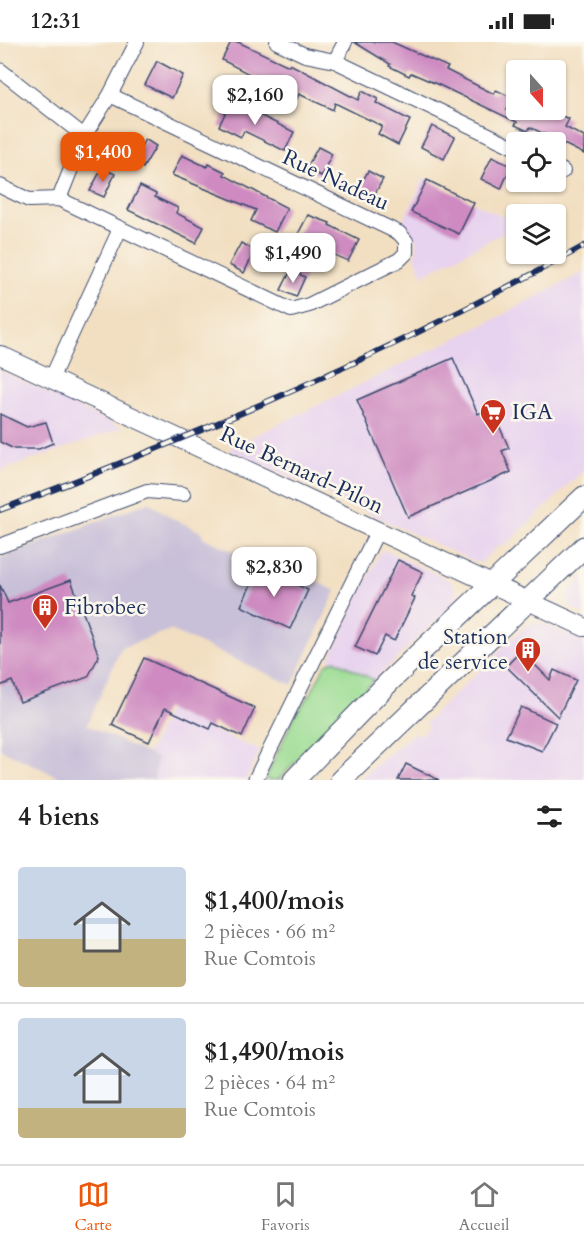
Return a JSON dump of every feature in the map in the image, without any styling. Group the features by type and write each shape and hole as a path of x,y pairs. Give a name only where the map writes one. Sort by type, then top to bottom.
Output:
{"main road":[{"path":"294,780 390,681 584,498"},
{"path":"341,780 584,547"}],"street":[{"path":"59,199 84,136 110,95 137,42"},
{"path":"277,42 305,55 335,61 506,143"},
{"path":"335,61 345,42"},
{"path":"0,70 84,136"},
{"name":"Rue Nadeau","path":"110,95 390,229 404,238 407,247 406,253 399,260 309,305 291,310 120,229"},
{"path":"0,186 29,200 59,199 120,229 51,379"},
{"name":"Rue Bernard-Pilon","path":"0,355 584,627"},
{"path":"0,546 147,492 183,494"},
{"path":"255,780 377,532"}],"shaded area":[{"path":"424,178 506,219 506,231 423,275 415,257 417,244 414,235 402,224"},
{"path":"584,272 584,470 504,547 501,544 484,559 485,562 475,562 228,449 485,324"},
{"path":"0,370 122,428 0,471"},
{"path":"149,502 170,517 203,533 202,537 308,585 311,579 336,591 292,685 170,630 121,648 87,725 157,758 154,780 65,780 0,749 0,558"},
{"path":"385,550 451,581 458,593 455,602 374,680 329,660 380,553"},
{"path":"584,575 584,614 570,607 565,597"},
{"path":"535,622 544,623 584,641 584,780 358,780 415,732 420,735 429,727 425,723 524,627"},
{"path":"168,710 260,751 246,780 154,780 157,758 148,754"}],"green space":[{"path":"334,660 374,680 278,780 265,780 295,715 310,695 325,665"}],"building":[{"path":"231,42 238,42 289,66 290,64 358,100 362,91 378,99 376,103 410,120 398,145 378,134 382,126 335,103 333,110 299,94 293,107 274,97 278,89 222,60"},
{"path":"354,42 392,42 448,67 446,70 494,94 496,90 506,95 506,117 411,73 409,76 389,66 390,64"},
{"path":"157,61 183,75 172,98 145,85"},
{"path":"231,101 294,132 285,151 244,131 241,137 219,126"},
{"path":"569,119 565,127 584,137 584,154 566,145 566,132 540,132 530,127 528,131 515,125 517,122 513,120"},
{"path":"432,126 455,137 444,159 421,147"},
{"path":"125,139 141,147 145,139 156,146 143,168 117,154"},
{"path":"318,147 332,154 321,176 306,169"},
{"path":"182,155 207,167 209,164 225,172 224,175 287,208 275,232 251,221 256,210 172,175"},
{"path":"492,157 506,164 506,178 501,189 481,179"},
{"path":"102,168 115,174 104,197 90,191"},
{"path":"368,171 383,179 372,199 357,192"},
{"path":"427,180 474,203 459,234 411,212"},
{"path":"140,186 156,194 155,197 178,208 176,213 204,227 196,243 128,210"},
{"path":"308,215 330,223 329,225 359,240 348,261 296,238"},
{"path":"241,243 255,250 244,273 229,265"},
{"path":"291,270 305,277 296,297 281,290"},
{"path":"453,358 478,414 484,411 489,424 497,421 509,448 502,451 511,472 408,517 357,400"},
{"path":"0,414 27,427 46,422 53,443 39,449 14,449 0,442"},
{"path":"398,560 423,572 411,596 415,598 394,641 385,636 375,656 355,647"},
{"path":"259,567 308,590 290,629 241,606"},
{"name":"Fibrobec","path":"71,580 99,656 88,677 20,702 12,681 0,686 0,585 8,603"},
{"path":"521,651 550,680 554,670 576,680 558,717 506,666"},
{"path":"144,658 255,708 242,737 213,723 210,729 165,708 149,742 112,725"},
{"path":"521,707 556,723 542,751 506,737"},
{"path":"406,764 439,780 398,780"}],"railway":[{"path":"0,510 150,451 297,388 442,320 584,246"}],"place":[{"name":"IGA","path":"493,435"},
{"name":"Fibrobec","path":"45,630"},
{"name":"Station de service","path":"528,673"}]}
